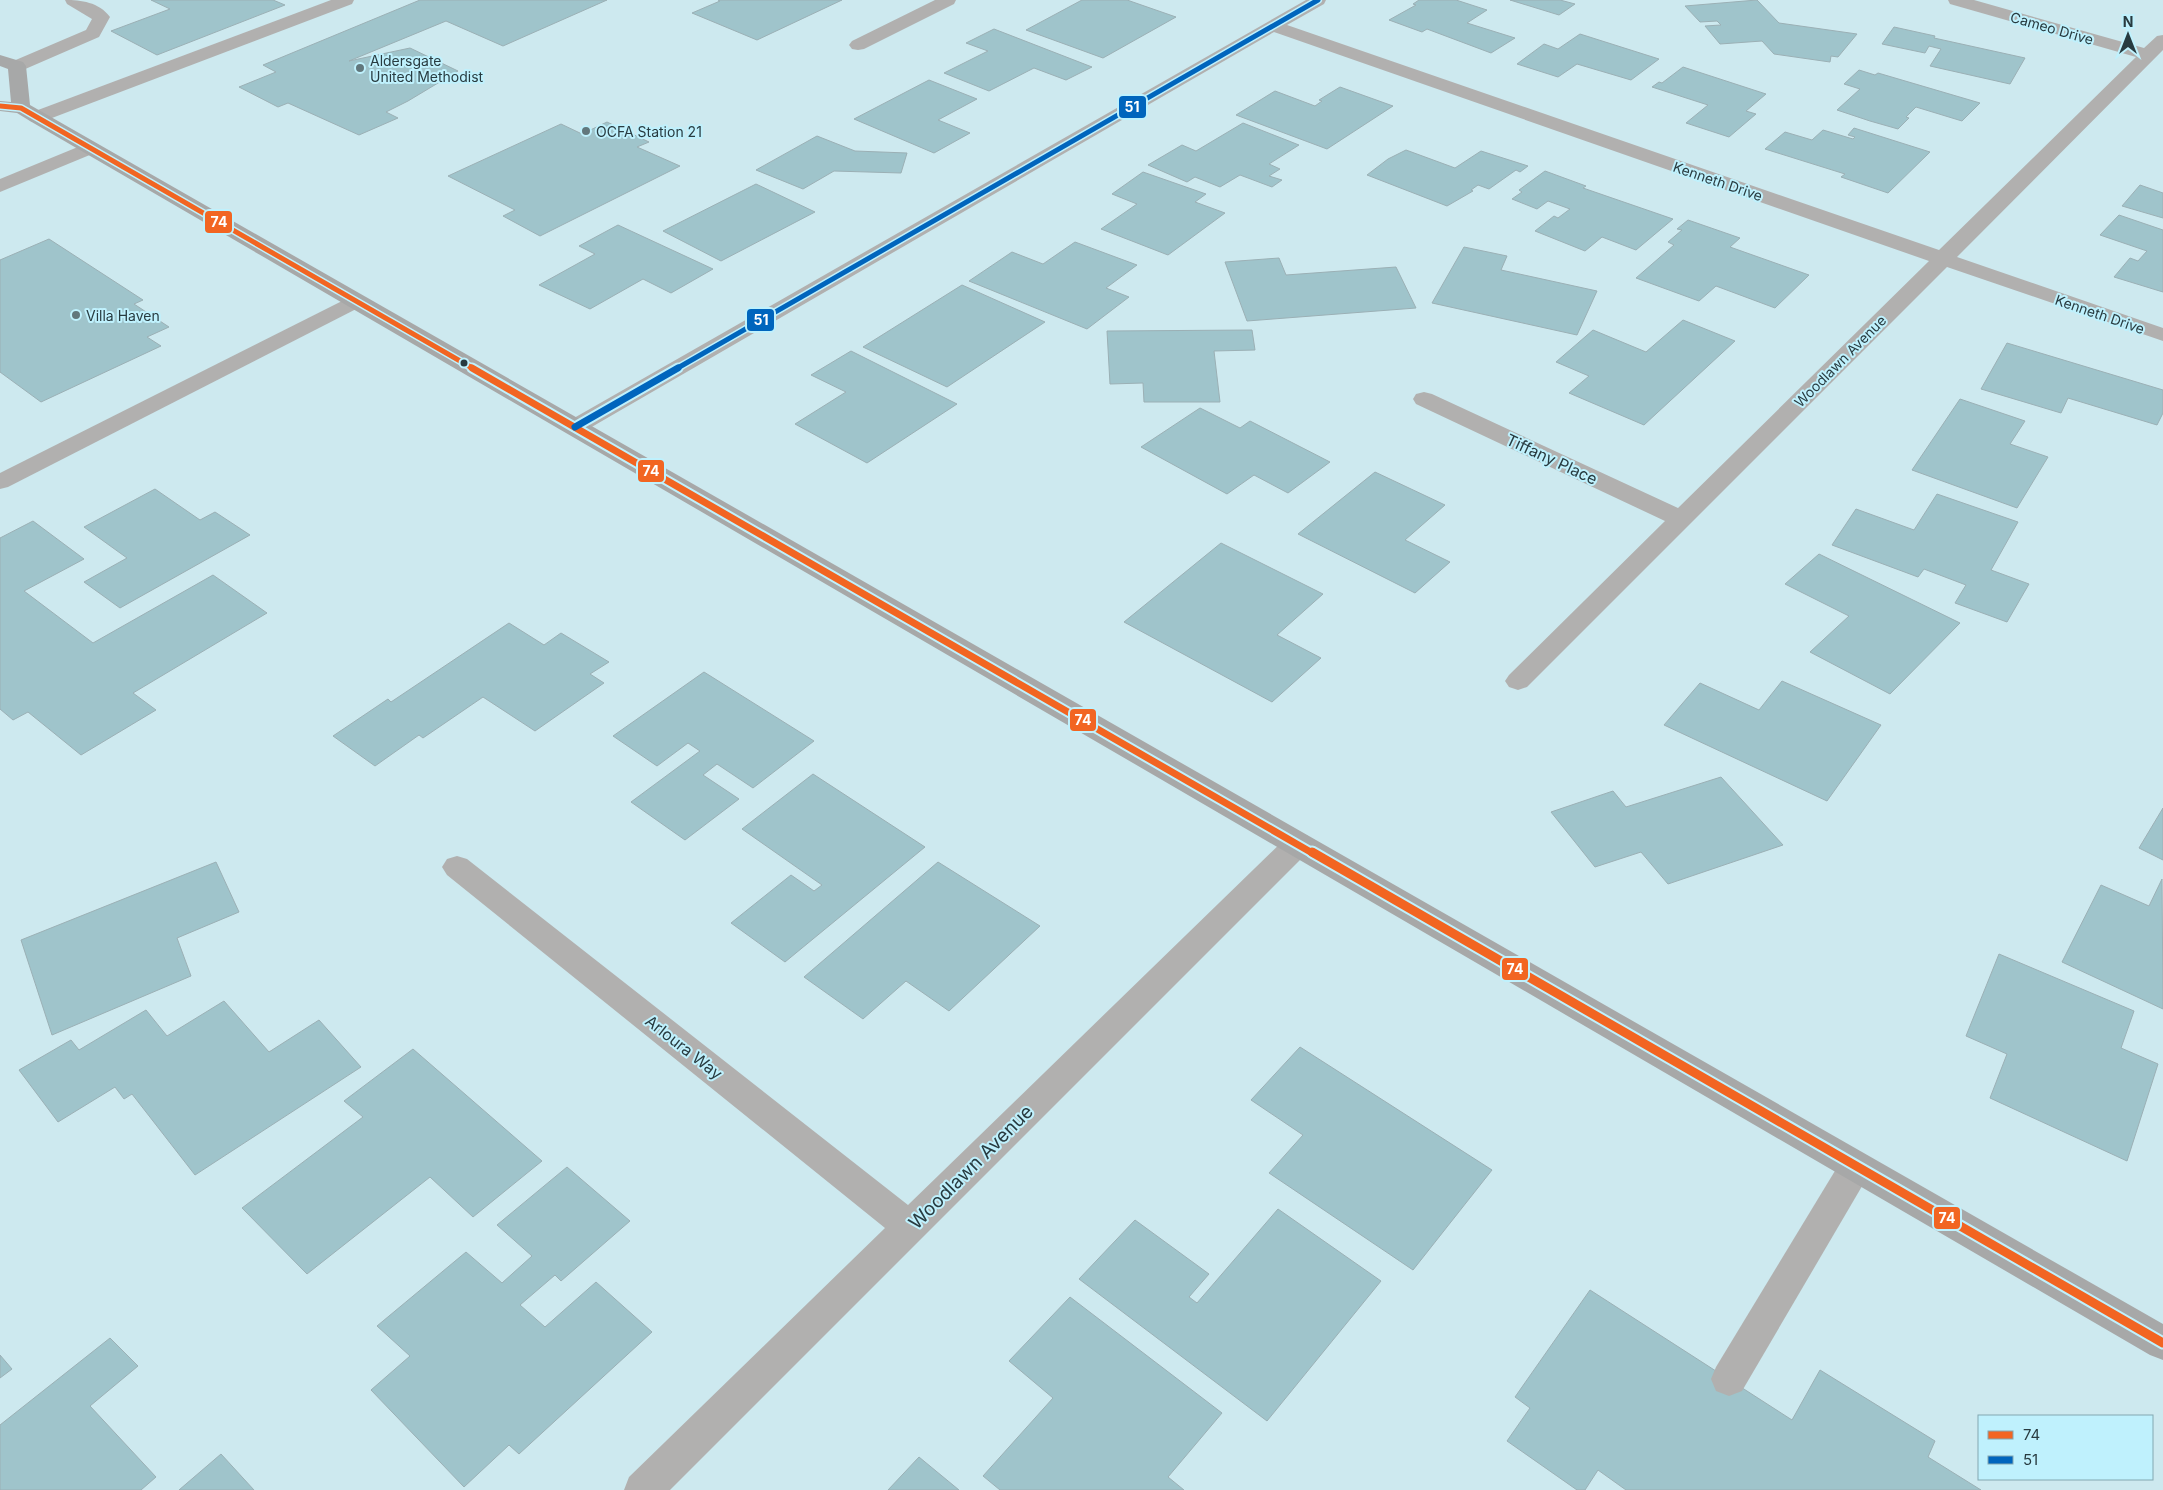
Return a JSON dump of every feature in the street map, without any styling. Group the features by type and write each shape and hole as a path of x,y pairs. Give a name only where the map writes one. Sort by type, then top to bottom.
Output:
{"main road":[{"path":"8,63 29,112"},
{"path":"0,106 29,112 2163,1343"}],"street":[{"path":"8,63 93,33 101,17 73,0"},
{"path":"29,112 346,0"},
{"path":"858,45 948,0"},
{"path":"575,427 1318,0"},
{"name":"Cameo Drive","path":"1956,0 2156,48"},
{"name":"Kenneth Drive","path":"1273,26 2163,335"},
{"name":"Woodlawn Avenue","path":"1518,681 2156,48"},
{"path":"0,186 90,148"},
{"path":"0,457 9,478 356,301"},
{"name":"Tiffany Place","path":"1424,399 1681,518"},
{"name":"Woodlawn Avenue","path":"643,1490 1298,844"},
{"name":"Arloura Way","path":"457,868 910,1227"},
{"path":"1729,1379 1856,1166"}],"building":[{"path":"151,0 273,0 285,5 157,55 111,31 170,9"},
{"name":"Aldersgate United Methodist","path":"420,0 607,0 503,46 446,21 349,61 410,48 458,71 386,112 398,118 359,135 288,103 278,107 239,87 276,72 263,65"},
{"path":"718,0 842,0 757,40 692,13 720,1"},
{"path":"1082,0 1127,0 1176,17 1103,58 1026,30"},
{"path":"1419,0 1456,0 1487,10 1467,23 1515,38 1491,53 1427,29 1422,32 1389,20 1416,5 1413,4"},
{"path":"1510,0 1560,0 1575,4 1559,15"},
{"path":"1757,0 1779,23 1857,34 1838,57 1831,56 1830,62 1774,54 1762,41 1720,44 1705,26 1721,25 1717,21 1700,22 1685,6"},
{"path":"1894,27 2025,58 2010,84 1930,66 1941,49 1929,46 1925,53 1882,44"},
{"path":"994,29 1092,67 1066,80 1034,68 989,91 944,73 988,51 966,43"},
{"path":"1580,34 1659,59 1631,80 1577,64 1558,77 1517,64 1544,44 1558,49"},
{"path":"1683,67 1766,94 1746,111 1756,114 1729,137 1686,123 1708,105 1652,87 1659,82 1662,83"},
{"path":"1859,70 1875,75 1878,73 1980,103 1962,121 1916,107 1906,117 1909,118 1898,129 1837,110 1860,89 1844,84"},
{"path":"929,80 977,99 938,120 970,133 934,153 854,119"},
{"path":"1340,87 1393,106 1327,149 1236,115 1275,91 1315,106 1322,101 1319,100"},
{"path":"607,122 649,142 637,147 680,166 540,236 503,216 515,210 448,176 561,124 582,134"},
{"path":"1243,123 1299,145 1269,164 1280,169 1269,176 1282,180 1272,187 1240,175 1220,187 1195,177 1187,182 1148,165 1182,145 1196,151"},
{"path":"1854,128 1930,152 1888,193 1841,177 1845,174 1765,149 1785,132 1812,140 1823,130 1853,139 1855,137 1848,135"},
{"path":"817,136 855,151 907,153 901,173 834,171 803,189 756,170"},
{"path":"1406,150 1455,168 1481,151 1528,166 1520,172 1516,170 1489,189 1478,185 1471,190 1473,191 1447,206 1367,175 1388,159"},
{"path":"1545,171 1586,186 1583,188 1673,219 1636,250 1602,237 1585,251 1535,231 1554,216 1558,218 1570,209 1548,201 1537,209 1512,199 1522,192 1519,190"},
{"path":"1143,172 1206,194 1195,202 1225,213 1168,255 1101,229 1137,204 1112,194"},
{"path":"756,184 815,212 721,261 663,231"},
{"path":"2140,185 2163,193 2163,218 2122,206"},
{"path":"2119,215 2163,230 2163,292 2114,277 2130,258 2138,261 2147,251 2100,235"},
{"path":"1688,220 1740,238 1730,247 1809,275 1775,308 1716,286 1699,301 1636,278 1674,245 1668,242 1682,230 1677,229"},
{"path":"618,225 713,269 671,293 643,279 590,309 539,285 595,254 579,246"},
{"name":"Villa Haven","path":"49,239 143,300 134,304 169,327 147,337 161,346 41,402 0,372 0,260"},
{"path":"1075,242 1137,265 1106,288 1129,297 1087,329 969,281 1012,252 1043,264"},
{"path":"1464,247 1507,256 1501,270 1597,291 1577,335 1432,303"},
{"path":"1279,258 1286,275 1396,267 1416,308 1247,321 1225,262"},
{"path":"962,285 1045,322 947,387 863,347"},
{"path":"1683,320 1735,341 1644,425 1569,393 1589,376 1556,362 1593,330 1646,352"},
{"path":"1252,330 1255,350 1214,351 1220,402 1144,402 1143,383 1110,384 1107,331"},
{"path":"2007,343 2163,390 2163,413 2157,425 2068,398 2061,413 1981,389"},
{"path":"851,351 957,404 867,463 795,424 846,392 811,375"},
{"path":"1960,399 2025,421 2010,444 2048,457 2017,508 1912,470"},
{"path":"1200,408 1240,428 1250,421 1330,462 1288,493 1254,475 1227,494 1141,447"},
{"path":"1375,472 1445,505 1405,540 1450,562 1415,593 1298,534"},
{"path":"155,489 200,520 215,512 250,535 120,608 84,582 127,558 84,527"},
{"path":"1937,494 2018,522 1991,570 2029,584 2007,622 1955,603 1966,585 1924,569 1918,577 1832,545 1856,509 1914,530"},
{"path":"33,521 84,559 24,591 93,643 213,575 267,613 133,693 156,710 81,755 28,712 13,720 0,709 0,538"},
{"path":"1221,543 1323,594 1277,635 1321,658 1272,702 1124,622"},
{"path":"1819,554 1960,623 1890,694 1810,652 1849,616 1785,584"},
{"path":"509,623 544,645 561,633 609,662 590,674 604,683 535,731 483,697 423,738 419,735 375,766 333,736 388,699 391,702"},
{"path":"704,672 814,741 753,788 717,764 703,775 739,799 685,840 631,802 700,751 688,743 657,766 613,736"},
{"path":"1782,681 1881,725 1827,801 1664,725 1700,683 1759,710"},
{"path":"813,774 925,847 785,962 731,923 791,875 814,891 822,885 742,829"},
{"path":"1721,777 1783,845 1668,884 1641,852 1595,867 1551,812 1613,791 1626,807"},
{"path":"2163,808 2163,860 2139,848"},
{"path":"216,862 239,912 177,938 191,976 52,1035 21,940"},
{"path":"938,862 1040,926 949,1011 906,981 863,1019 804,977"},
{"path":"2162,879 2163,1009 2062,962 2101,885 2149,906"},
{"path":"1999,954 2134,1011 2121,1048 2158,1064 2127,1161 1990,1098 2007,1054 1966,1036"},
{"path":"224,1001 269,1052 319,1020 361,1067 195,1175 132,1094 124,1099 115,1087 58,1122 19,1070 71,1040 79,1050 146,1010 167,1036"},
{"path":"1300,1047 1492,1170 1413,1270 1269,1173 1303,1135 1251,1100"},
{"path":"413,1049 542,1161 473,1217 430,1177 307,1274 242,1208 363,1117 344,1101"},
{"path":"567,1167 630,1221 561,1281 555,1275 520,1305 545,1327 596,1282 652,1332 519,1454 509,1445 464,1487 371,1390 410,1356 377,1326 466,1252 502,1283 532,1256 497,1225"},
{"path":"1278,1209 1381,1281 1267,1421 1079,1279 1135,1220 1209,1274 1189,1297 1197,1303"},
{"path":"1590,1290 1792,1420 1820,1370 1935,1441 1928,1457 1981,1490 1626,1490 1598,1470 1585,1490 1577,1490 1507,1441 1530,1408 1515,1397"},
{"path":"1070,1297 1222,1413 1168,1477 1184,1490 1000,1490 983,1476 1053,1398 1009,1361"},
{"path":"110,1338 138,1366 90,1406 156,1477 141,1490 0,1490 0,1425"},
{"path":"0,1355 12,1369 0,1378"},
{"path":"221,1454 254,1490 179,1490"},
{"path":"919,1457 959,1490 888,1490"}],"transit line":[{"name":"51","path":"575,427 1318,0"},
{"name":"74","path":"0,106 21,108 37,117 2163,1343"}],"place":[{"name":"Aldersgate United Methodist","path":"360,68"},
{"name":"OCFA Station 21","path":"586,131"},
{"name":"Villa Haven","path":"76,315"}]}
